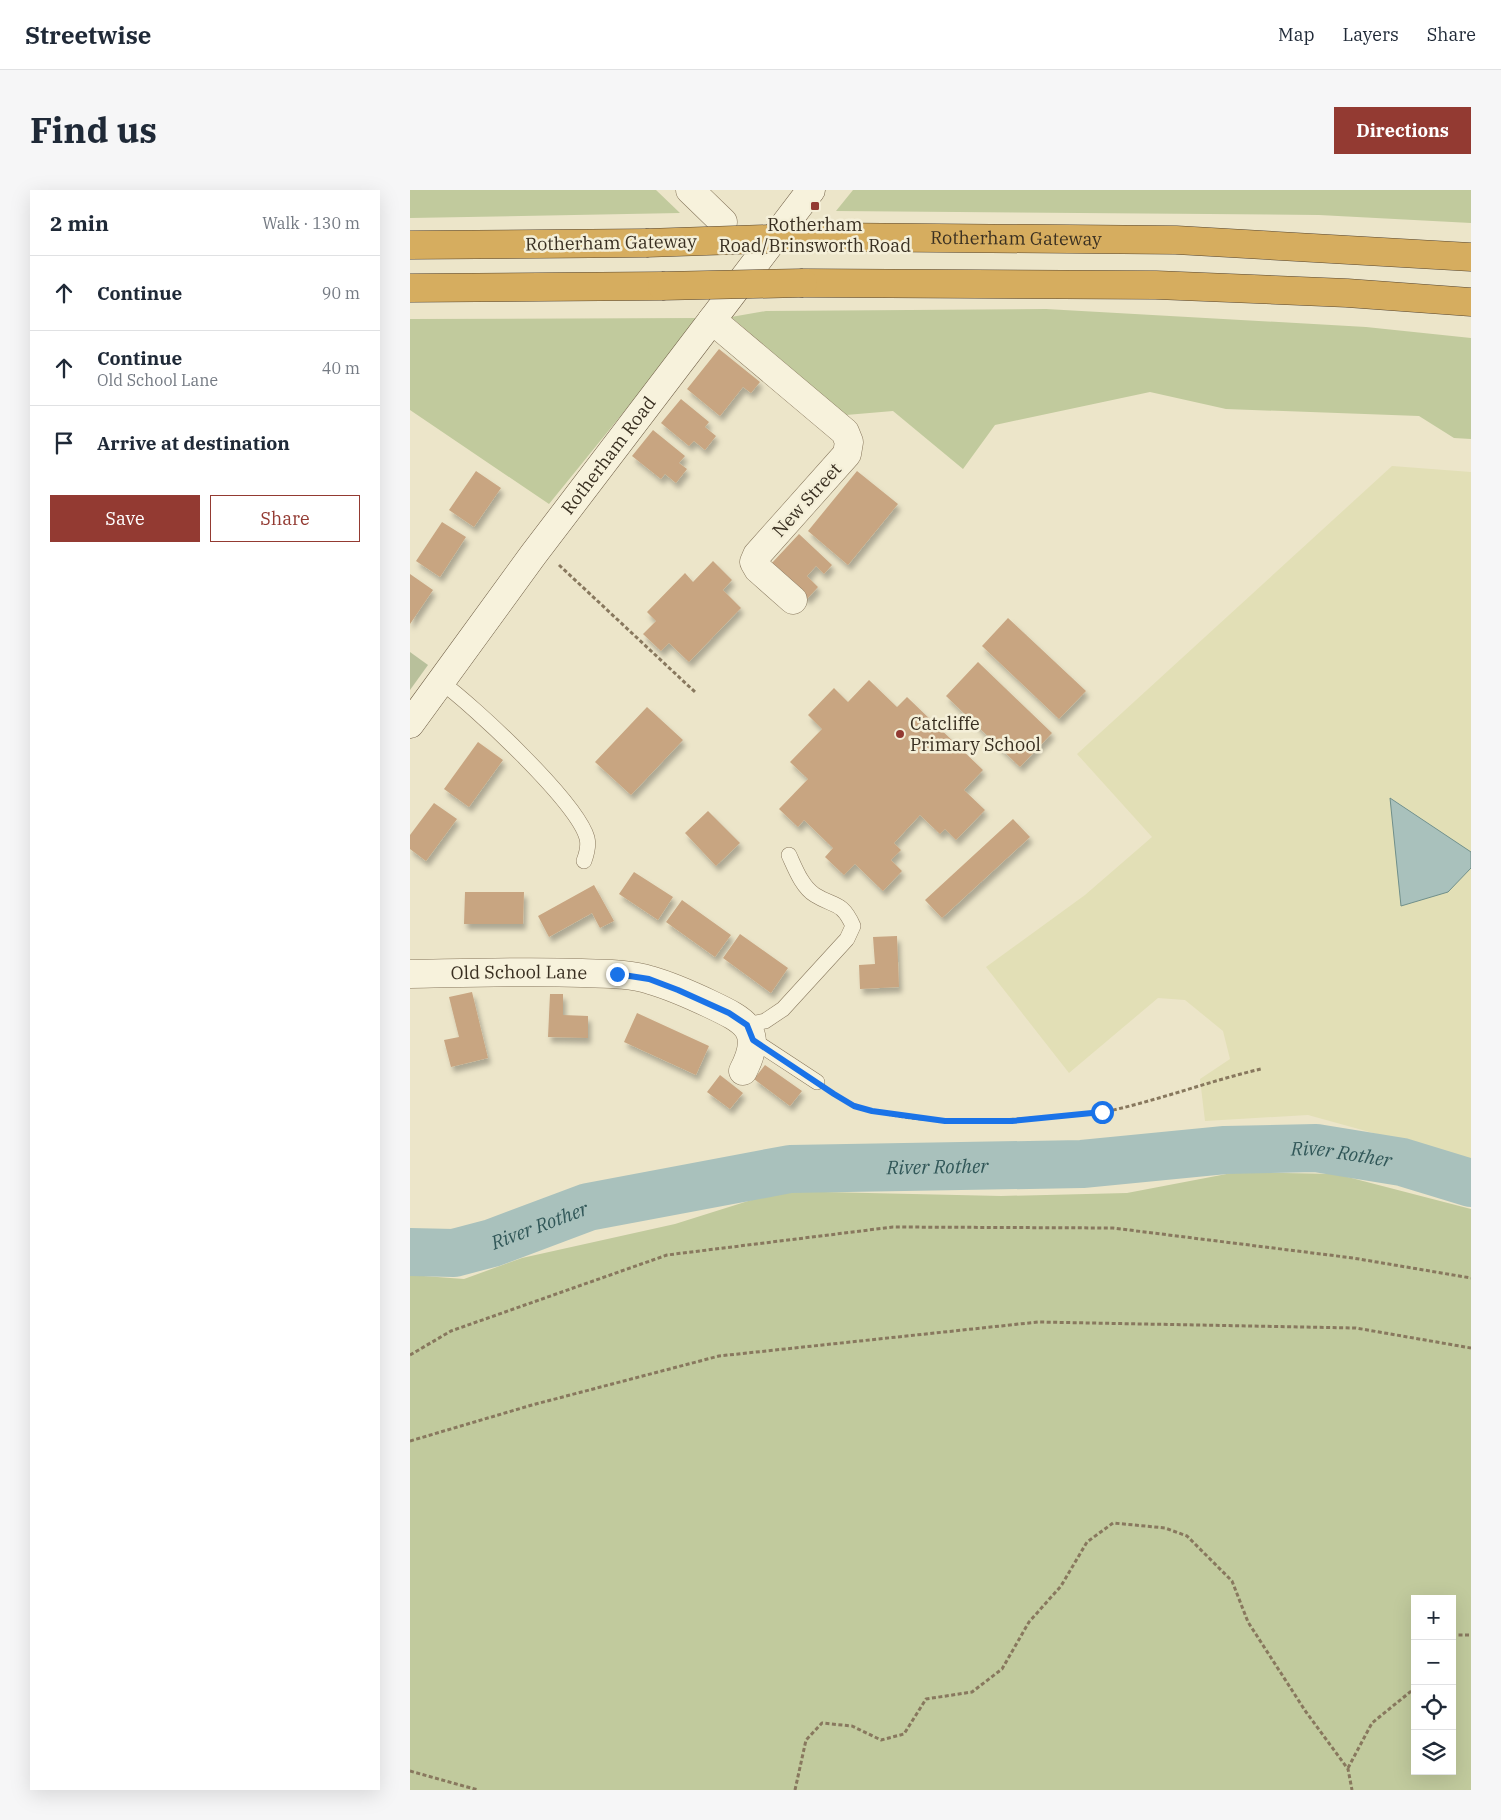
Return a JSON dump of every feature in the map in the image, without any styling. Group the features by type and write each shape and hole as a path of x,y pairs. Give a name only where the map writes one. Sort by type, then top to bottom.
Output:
{"highway":[{"name":"Rotherham Gateway","path":"410,246 646,243 828,237 1176,240 1471,257"},
{"path":"410,288 803,283 1156,285 1347,293 1471,302"}],"street":[{"path":"690,190 723,222"},
{"name":"Rotherham Road","path":"410,724 533,555 810,190"},
{"name":"New Street","path":"712,320 845,432 849,442 847,454 757,555 754,562 758,569 793,600"},
{"name":"Old School Lane","path":"410,974 547,972 649,979 729,1013 750,1033"},
{"path":"743,1071 751,1056 750,1033"}],"lane":[{"path":"441,682 476,711 562,799 580,822 587,839 588,850 584,861"},
{"path":"789,855 799,876 813,894 846,912 853,926 847,939 783,1008 750,1033 818,1082"}],"path":[{"path":"533,555 552,571 557,564 695,692"},
{"path":"818,1082 854,1106 872,1111 945,1121 1012,1121 1102,1112 1262,1069"},
{"path":"410,1355 450,1331 667,1255 893,1227 1114,1228 1353,1258 1471,1278"},
{"path":"410,1441 532,1405 719,1356 1038,1322 1356,1328 1471,1348"},
{"path":"795,1790 806,1740 822,1724 852,1726 881,1740 904,1734 926,1699 972,1692 1002,1669 1029,1622 1061,1586 1087,1542 1113,1523 1165,1528 1187,1536 1232,1581 1248,1622 1306,1712 1348,1769 1352,1790"},
{"path":"1456,1635 1471,1635"},
{"path":"1348,1769 1372,1723 1411,1691"},
{"path":"410,1771 478,1790"}],"shaded area":[{"path":"1392,466 1471,472 1471,852 1391,798 1448,892 1471,868 1471,1160 1308,1115 1205,1121 1200,1079 1230,1059 1223,1031 1185,1000 1158,998 1069,1073 986,967 1085,895 1152,837 1077,754"}],"green space":[{"path":"410,190 656,190 680,213 410,218"},
{"path":"853,190 1471,190 1471,223 1319,215 836,211"},
{"path":"1046,309 1366,327 1471,338 1471,439 1454,438 1419,416 1226,409 1150,392 995,425 963,469 893,411 846,415 731,317 766,311"},
{"path":"700,318 549,504 410,410 410,319"},
{"path":"410,652 428,665 410,690"},
{"path":"1237,1172 1336,1174 1471,1209 1471,1790 410,1790 410,1275 464,1279 522,1258 675,1224 780,1191 1001,1196 1127,1193"}],"water":[{"path":"1390,798 1471,852 1471,868 1448,892 1401,906"}],"building":[{"path":"719,349 760,382 751,393 743,387 720,416 687,389"},
{"path":"681,399 709,422 705,427 716,436 705,450 694,441 689,446 661,423"},
{"path":"653,430 685,456 679,463 687,469 676,483 665,474 661,479 632,456"},
{"path":"476,471 501,488 474,527 449,510"},
{"path":"857,471 898,504 848,565 808,531"},
{"path":"442,522 466,537 440,577 416,561"},
{"path":"799,534 832,565 824,574 816,566 807,576 818,587 807,599 771,564"},
{"path":"713,561 732,580 723,590 741,608 689,662 669,643 661,651 643,634 656,621 647,612 685,573 693,582"},
{"path":"410,574 433,590 410,624"},
{"path":"1008,618 1086,691 1059,719 982,646"},
{"path":"978,662 1052,733 1020,767 946,696"},
{"path":"869,680 897,707 907,697 983,770 964,790 985,810 956,840 945,829 940,834 920,815 894,843 901,850 891,860 902,871 883,891 855,864 844,875 825,857 833,848 804,820 798,827 779,809 808,779 790,762 822,729 808,715 834,688 848,702"},
{"path":"647,707 683,740 631,795 595,762"},
{"path":"478,742 503,760 469,807 444,789"},
{"path":"434,803 457,819 426,861 410,849 410,835"},
{"path":"708,811 740,843 716,866 685,833"},
{"path":"1013,819 1030,837 942,918 925,900"},
{"path":"634,872 673,897 658,920 619,894"},
{"path":"594,885 614,921 600,928 592,913 549,937 538,916"},
{"path":"465,892 524,892 523,924 464,924"},
{"path":"682,900 731,935 715,957 666,922"},
{"path":"740,934 788,968 771,993 723,958"},
{"path":"897,936 899,987 860,989 859,965 875,964 873,937"},
{"path":"472,992 488,1058 451,1067 444,1040 459,1037 449,997"},
{"path":"550,994 563,994 563,1015 588,1016 588,1038 548,1037"},
{"path":"637,1013 709,1046 696,1075 624,1042"},
{"path":"765,1065 802,1091 790,1106 754,1079"},
{"path":"720,1075 743,1093 730,1109 707,1092"}],"waterway":[{"name":"River Rother","path":"410,1252 454,1253 492,1243 588,1207 790,1169 1082,1164 1225,1150 1316,1148 1402,1162 1471,1183"}],"place":[{"name":"Rotherham Road/Brinsworth Road","path":"815,206"},
{"name":"Catcliffe Primary School","path":"900,734"}],"route":[{"path":"617,974 649,979 729,1013 747,1025 753,1040 854,1106 872,1111 945,1121 1012,1121 1102,1112"}]}
